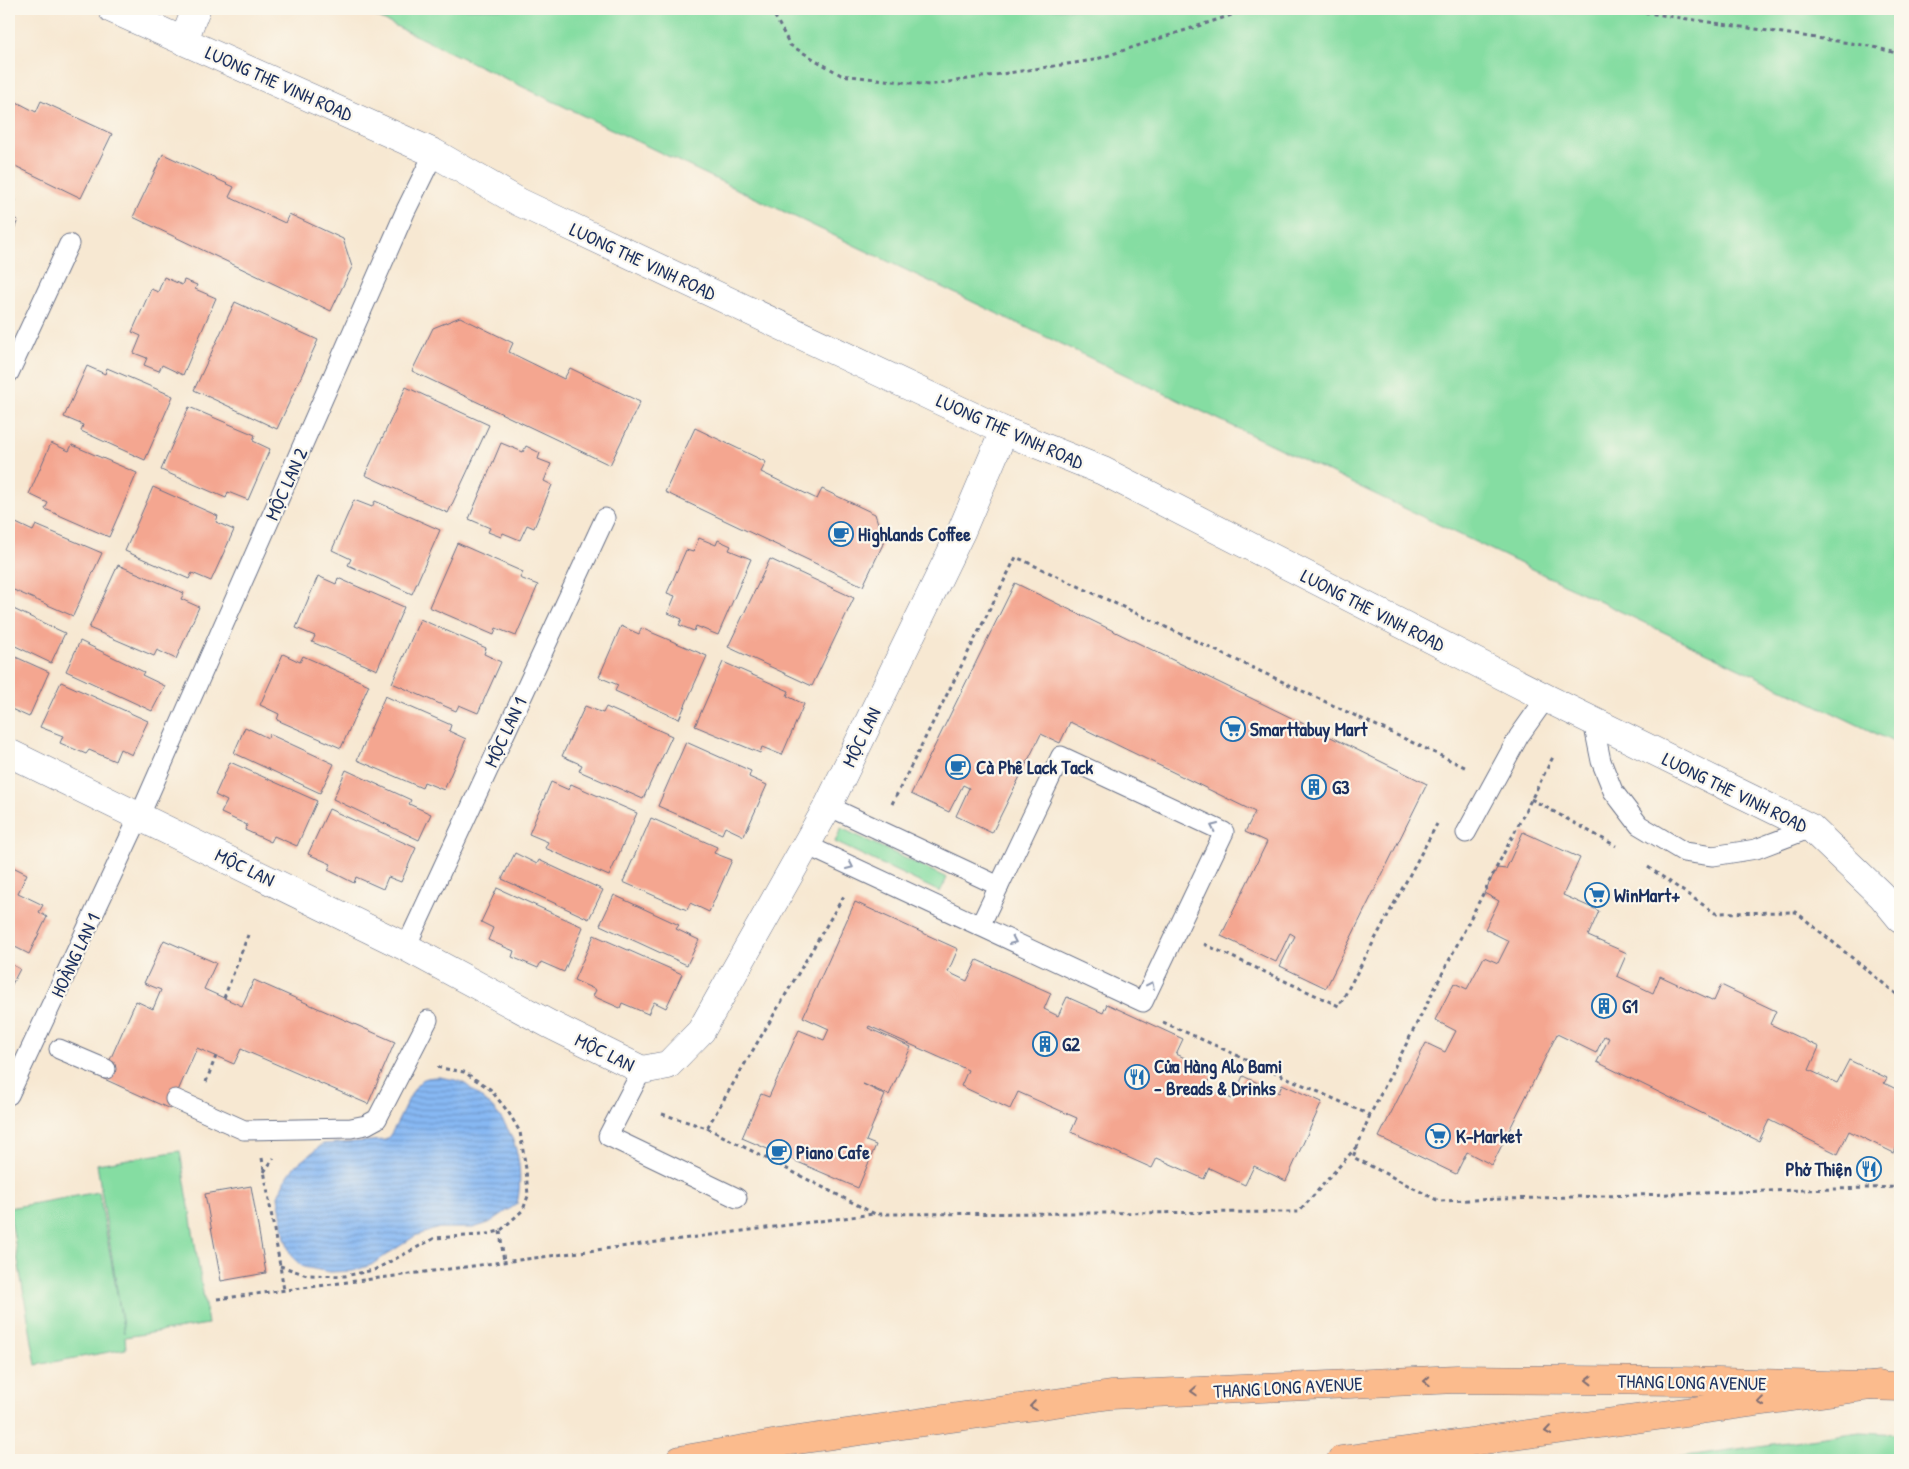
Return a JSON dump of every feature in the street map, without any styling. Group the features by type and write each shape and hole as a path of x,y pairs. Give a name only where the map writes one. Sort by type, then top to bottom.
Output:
{"main road":[{"name":"THANG LONG AVENUE","path":"680,1460 784,1442 1111,1395 1457,1379 1682,1381 1889,1386"},
{"path":"1341,1460 1889,1386"}],"street":[{"name":"LUONG THE VINH ROAD","path":"112,9 434,153 519,202 1004,431 1103,471 1593,722 1811,828 1891,897 1900,918"},
{"path":"184,40 196,9"},
{"name":"MỘC LAN","path":"9,753 406,946 549,1024 642,1070 668,1065 701,1031 828,806 961,532 1004,431"}],"lane":[{"name":"MỘC LAN 2","path":"140,816 402,218 434,153"},
{"path":"9,373 69,244"},
{"name":"MỘC LAN 1","path":"406,946 605,518"},
{"path":"1466,833 1520,736 1546,698"},
{"path":"1593,722 1601,761 1613,790 1639,825 1684,852 1713,856 1756,849 1811,828"},
{"path":"806,845 1143,1002 1224,832 1061,756 980,926"},
{"path":"828,806 999,886"},
{"name":"HOÀNG LAN 1","path":"9,1095 140,816"},
{"path":"175,1099 244,1130 351,1128 366,1125 378,1119 428,1020"},
{"path":"59,1048 106,1069"},
{"path":"642,1070 608,1136 737,1198"}],"path":[{"path":"771,9 790,46 841,75 929,85 1094,60 1250,9"},
{"path":"1621,9 1870,46 1900,54"},
{"path":"891,806 1016,557 1467,768"},
{"path":"1554,755 1370,1115 1353,1157 1439,1201 1900,1187"},
{"path":"1531,799 1603,837 1619,848"},
{"path":"1643,864 1715,913 1796,912 1900,997"},
{"path":"707,1128 846,893"},
{"path":"224,998 248,935"},
{"path":"1161,1021 1370,1115"},
{"path":"280,1266 307,1275 345,1276 374,1270 435,1238 482,1235 500,1231 523,1210 528,1196 520,1132 490,1089 464,1072 433,1067 427,1069"},
{"path":"662,1114 707,1128 875,1214"},
{"path":"217,1299 875,1214 1299,1212 1358,1145"},
{"path":"264,1172 279,1154"},
{"path":"261,1155 284,1290"},
{"path":"500,1231 504,1262"}],"green space":[{"path":"360,9 1900,9 1900,745"},
{"path":"841,828 947,878 940,892 835,842"},
{"path":"180,1151 208,1324 125,1337 126,1349 36,1365 9,1208 99,1192 124,1333 97,1164"},
{"path":"1860,1432 1900,1434 1900,1460 1658,1460"}],"water":[{"path":"440,1077 467,1085 490,1105 508,1130 518,1157 520,1172 517,1204 489,1223 473,1228 439,1228 415,1236 371,1265 353,1271 330,1272 303,1267 291,1256 285,1238 278,1196 285,1180 295,1166 323,1144 386,1140 419,1083 426,1078"}],"building":[{"path":"9,98 36,112 41,101 112,134 81,198 9,163"},
{"path":"163,154 234,187 229,197 285,223 289,214 343,239 352,267 331,311 133,217"},
{"path":"9,197 16,200 9,216"},
{"path":"9,216 18,220 9,241"},
{"path":"164,277 182,285 184,280 197,285 195,289 216,298 183,375 162,365 159,371 144,365 147,358 134,353 141,336 132,332 151,289 158,292"},
{"path":"235,302 318,340 277,429 194,390"},
{"path":"460,317 513,343 509,352 564,379 570,368 640,402 610,465 412,371 433,328"},
{"path":"87,366 105,374 107,368 173,396 145,460 81,431 83,425 64,417"},
{"path":"406,387 489,425 448,513 365,475"},
{"path":"189,407 255,435 253,441 270,449 248,500 228,492 226,498 161,470"},
{"path":"695,428 766,462 761,472 817,499 822,489 875,514 884,542 863,586 665,492"},
{"path":"51,443 69,451 72,445 137,473 109,537 45,509 48,503 29,494"},
{"path":"501,443 523,452 526,446 540,453 538,459 551,464 544,481 552,485 534,528 527,525 520,540 503,533 501,537 488,532 490,528 469,519"},
{"path":"153,487 218,516 216,522 234,530 211,581 192,573 189,579 125,551"},
{"path":"354,500 372,507 375,501 440,530 412,594 348,565 351,559 332,550"},
{"path":"16,523 33,531 36,525 102,553 73,616 9,588 12,582 9,581 9,538"},
{"path":"699,538 716,545 718,540 731,546 729,550 751,559 718,635 696,626 694,631 679,625 682,619 668,613 675,596 667,593 686,550 693,552"},
{"path":"457,543 523,572 520,578 538,585 516,636 496,628 494,635 429,607"},
{"path":"770,559 854,598 812,686 728,647"},
{"path":"118,565 184,593 181,599 199,607 176,659 157,650 154,656 89,628"},
{"path":"318,576 336,584 338,578 404,607 377,670 312,642 315,636 296,628"},
{"name":"G3","path":"1015,583 1427,784 1326,988 1280,966 1295,936 1290,933 1276,962 1221,936 1267,842 1245,832 1255,812 1070,722 1060,743 1041,734 992,833 956,816 969,788 963,785 949,812 911,794"},
{"path":"9,607 65,633 51,663 9,643"},
{"path":"420,619 486,648 484,654 501,662 478,713 459,705 456,711 392,683"},
{"path":"621,626 639,634 641,628 707,656 679,719 615,691 618,685 599,677"},
{"path":"80,641 144,672 142,675 165,686 152,711 66,671"},
{"path":"9,654 49,672 29,717 9,708"},
{"path":"283,654 300,662 303,656 369,685 341,748 277,720 279,714 260,705"},
{"path":"723,662 789,691 787,696 804,704 782,755 762,747 760,753 695,726"},
{"path":"61,682 148,721 132,755 120,749 115,761 89,750 86,754 60,743 63,736 40,727"},
{"path":"385,696 451,725 449,731 466,739 444,790 424,782 422,788 357,760"},
{"path":"585,706 603,713 606,707 672,736 643,799 579,771 582,765 562,756"},
{"path":"245,727 268,738 269,734 334,764 320,793 234,753"},
{"path":"686,742 751,771 749,777 767,785 744,836 725,827 722,834 658,806"},
{"path":"230,762 317,801 297,846 274,836 271,842 245,830 247,825 221,813 227,801 215,795"},
{"path":"346,770 411,800 409,804 431,814 419,840 333,799"},
{"path":"551,782 569,790 571,784 637,813 609,876 545,848 548,842 529,834"},
{"path":"329,809 416,848 401,882 388,877 383,889 356,877 354,883 328,870 331,864 308,854"},
{"path":"651,818 717,847 714,853 732,860 709,912 690,903 687,910 623,882"},
{"name":"G1","path":"1523,832 1580,858 1563,895 1599,911 1588,936 1627,953 1617,976 1653,993 1660,976 1714,1001 1721,985 1776,1011 1770,1024 1819,1047 1809,1070 1837,1083 1849,1060 1887,1078 1884,1083 1900,1091 1900,1139 1894,1153 1849,1131 1838,1154 1769,1120 1759,1141 1597,1062 1609,1038 1604,1036 1596,1053 1557,1034 1492,1165 1467,1152 1456,1174 1379,1137 1426,1043 1445,1052 1456,1031 1435,1020 1454,983 1467,989 1484,957 1498,963 1509,941 1485,929 1499,901 1484,893 1497,868 1506,869"},
{"path":"515,853 537,864 539,860 603,890 589,919 502,879"},
{"path":"9,865 27,874 18,893 43,905 39,912 47,917 29,954 9,944"},
{"path":"497,888 583,927 564,972 541,962 538,968 512,957 514,951 488,940 493,928 481,922"},
{"path":"614,895 679,925 676,929 699,940 687,965 600,925"},
{"name":"G2","path":"855,902 958,949 948,972 967,981 977,960 1051,993 1044,1009 1058,1016 1067,997 1103,1013 1107,1004 1183,1039 1176,1054 1214,1071 1206,1087 1232,1099 1243,1076 1279,1093 1282,1084 1322,1102 1286,1181 1254,1166 1245,1185 1209,1168 1204,1179 1157,1158 1152,1168 1071,1132 1077,1118 1018,1092 1010,1109 961,1086 968,1070 869,1026 868,1028 911,1047 889,1095 863,1084 885,1095 866,1141 876,1145 858,1188 742,1138 761,1094 769,1097 799,1030 824,1040 829,1029 803,1017"},
{"path":"594,935 682,974 666,1008 654,1002 648,1014 622,1003 620,1008 593,996 596,990 574,980"},
{"path":"164,940 216,963 204,989 242,1006 254,980 395,1042 368,1104 241,1049 234,1064 197,1048 170,1109 102,1078 136,1001 153,1009 161,990 144,983"},
{"path":"9,963 20,969 9,990"},
{"path":"251,1186 266,1273 221,1281 205,1194"}],"place":[{"name":"Highlands Coffee","path":"841,534"},
{"name":"Smarttabuy Mart","path":"1233,729"},
{"name":"Cà Phê Lack Tack","path":"958,767"},
{"name":"G3","path":"1314,787"},
{"name":"WinMart+","path":"1597,895"},
{"name":"G1","path":"1604,1006"},
{"name":"G2","path":"1045,1044"},
{"name":"Cửa Hàng Alo Bami - Breads & Drinks","path":"1137,1077"},
{"name":"K-Market","path":"1438,1136"},
{"name":"Piano Cafe","path":"779,1152"},
{"name":"Phở Thiện","path":"1869,1169"}]}
